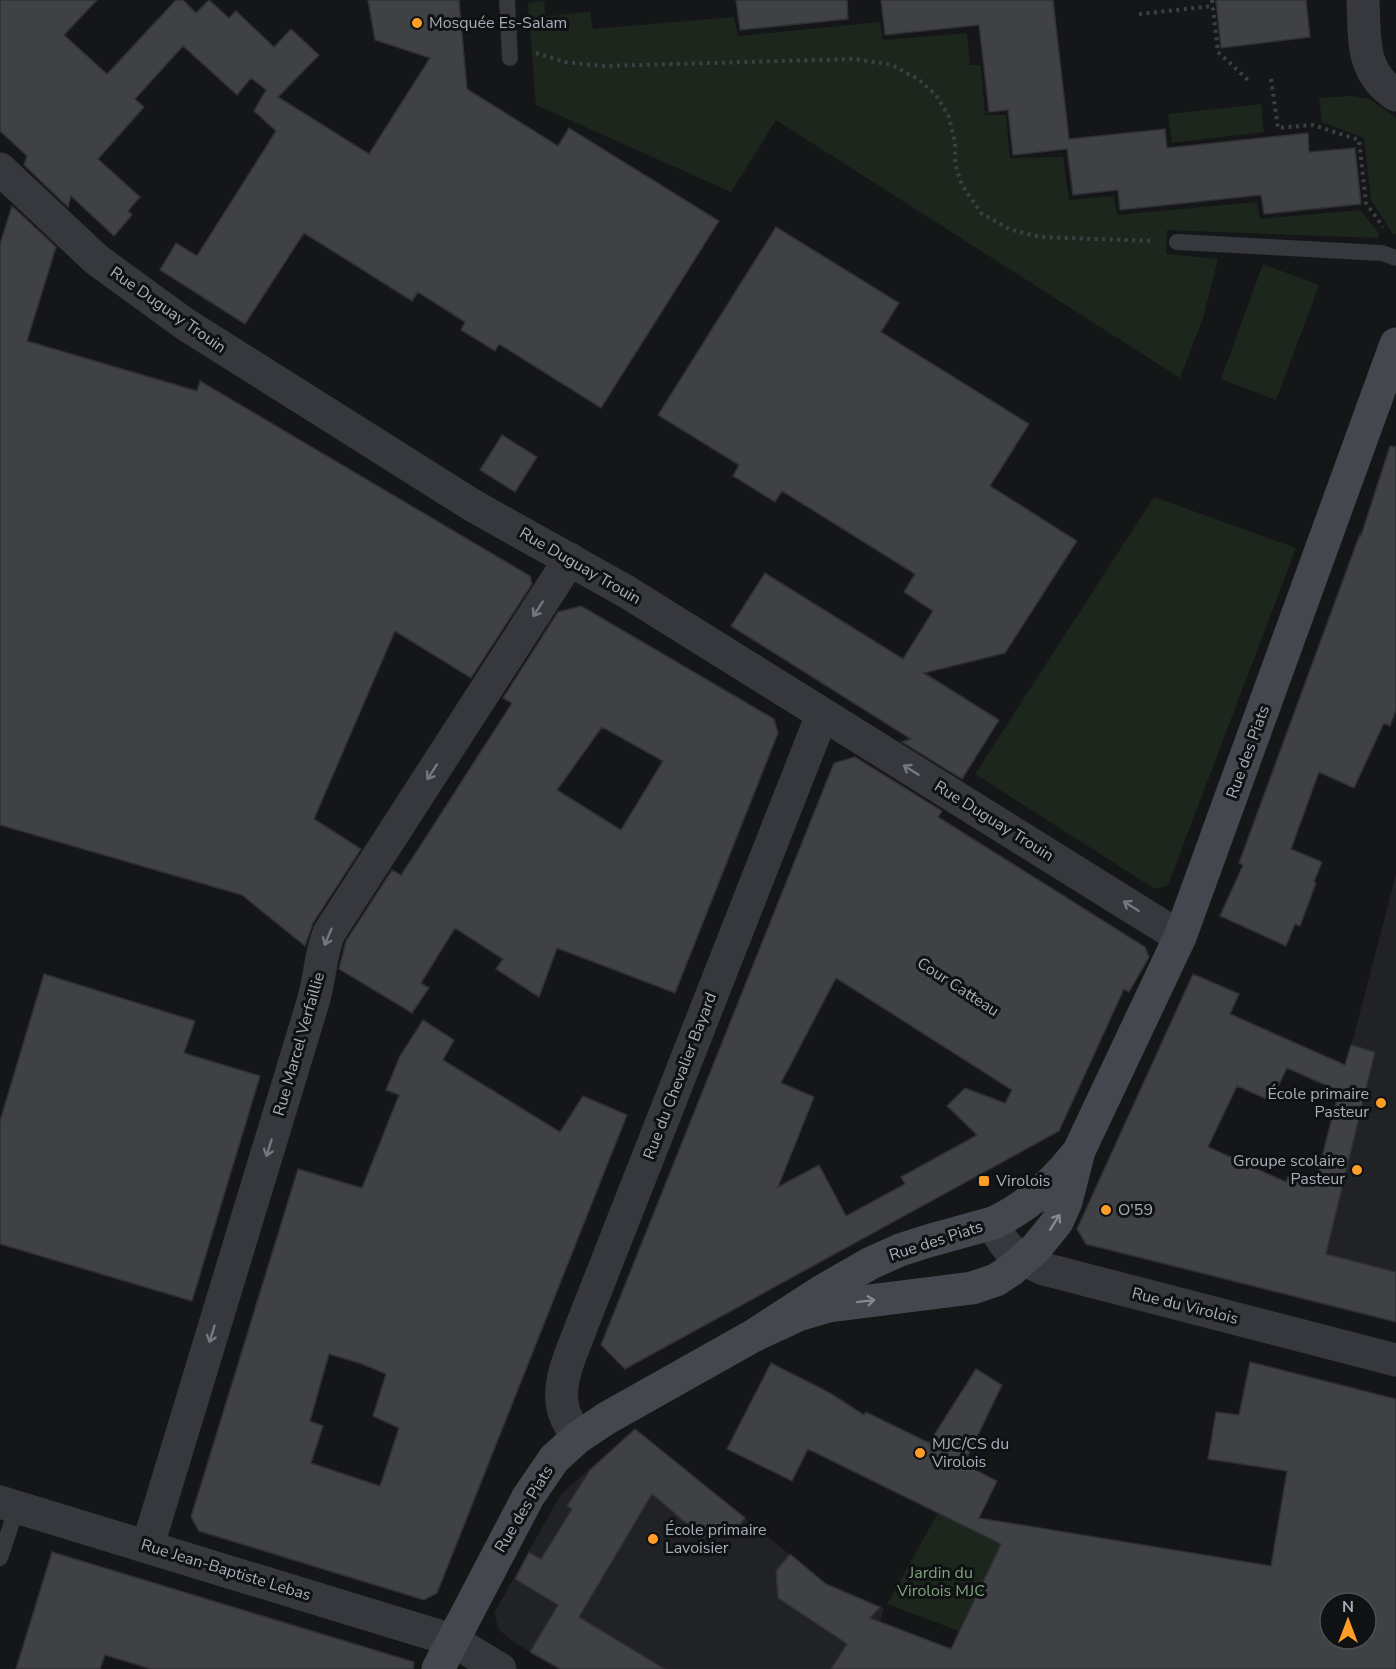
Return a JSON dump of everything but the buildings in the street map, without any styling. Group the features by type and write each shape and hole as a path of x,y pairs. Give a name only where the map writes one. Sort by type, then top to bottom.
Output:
{"street":[{"path":"1363,0 1367,55 1371,70 1378,81 1396,95"},
{"name":"Rue Duguay Trouin","path":"0,169 97,260 185,324 472,505 627,592 1180,937"},
{"name":"Rue des Piats","path":"438,1669 528,1497 554,1459 577,1438 626,1406 751,1337 798,1315 829,1306 972,1288 996,1280 1023,1261 1057,1222 1066,1202 1079,1151 1180,937 1396,345"},
{"name":"Rue Marcel Verfaillie","path":"148,1545 313,1002 326,940 334,924 570,560"},
{"name":"Rue du Chevalier Bayard","path":"577,1438 565,1416 561,1400 563,1378 822,715"},
{"name":"Rue des Piats","path":"751,1337 822,1291 871,1263 918,1244 993,1223 1024,1206 1059,1177 1079,1151"},
{"name":"Rue du Virolois","path":"993,1223 1008,1250 1023,1261 1094,1282 1396,1360"},
{"name":"Rue Jean-Baptiste Lebas","path":"8,1504 148,1545 452,1640 500,1669"}],"lane":[{"path":"507,0 510,58"},
{"path":"1177,242 1389,256"},
{"path":"0,1558 8,1504"}],"path":[{"path":"1212,0 1218,52 1249,81"},
{"path":"1139,14 1213,6"},
{"path":"509,39 528,50 565,62 602,66 855,59 892,64 918,79 936,95 949,117 955,142 955,165 962,185 981,213 1009,229 1039,237 1177,242"},
{"path":"1271,79 1278,128 1313,125 1359,140 1366,203 1387,233 1389,256"},
{"name":"Cour Catteau","path":"878,950 1002,1030 1007,1050 1030,1071 1014,1096 1026,1109"}],"shaded area":[{"name":"Groupe scolaire Pasteur","path":"1396,874 1396,1322 1287,1294"},
{"name":"École primaire Lavoisier","path":"635,1429 826,1584 884,1608 880,1622 951,1649 942,1669 559,1669 512,1641 499,1630 494,1613 561,1494"}],"green space":[{"path":"544,1 546,17 590,11 593,29 734,17 738,36 880,22 883,40 967,33 970,65 981,65 985,115 1006,115 1010,158 1063,157 1069,200 1114,196 1117,215 1257,202 1260,219 1360,210 1379,233 1378,238 1167,230 1166,254 1218,259 1203,318 1180,378 776,120 731,192 536,105 528,3"},
{"path":"1352,96 1370,99 1396,118 1396,234 1393,234 1371,200 1364,138 1322,122 1319,98"},
{"path":"1261,104 1264,132 1172,143 1168,114"},
{"path":"1263,264 1319,285 1276,400 1221,379"},
{"path":"1154,497 1296,548 1168,885 1155,889 975,774"},
{"name":"Jardin du Virolois MJC","path":"938,1513 1002,1543 959,1631 887,1604"}],"place":[{"name":"Mosquée Es-Salam","path":"417,23"},
{"name":"École primaire Pasteur","path":"1381,1103"},
{"name":"Groupe scolaire Pasteur","path":"1357,1170"},
{"name":"Virolois","path":"984,1181"},
{"name":"O'59","path":"1106,1210"},
{"name":"MJC/CS du Virolois","path":"920,1453"},
{"name":"École primaire Lavoisier","path":"653,1539"}]}
